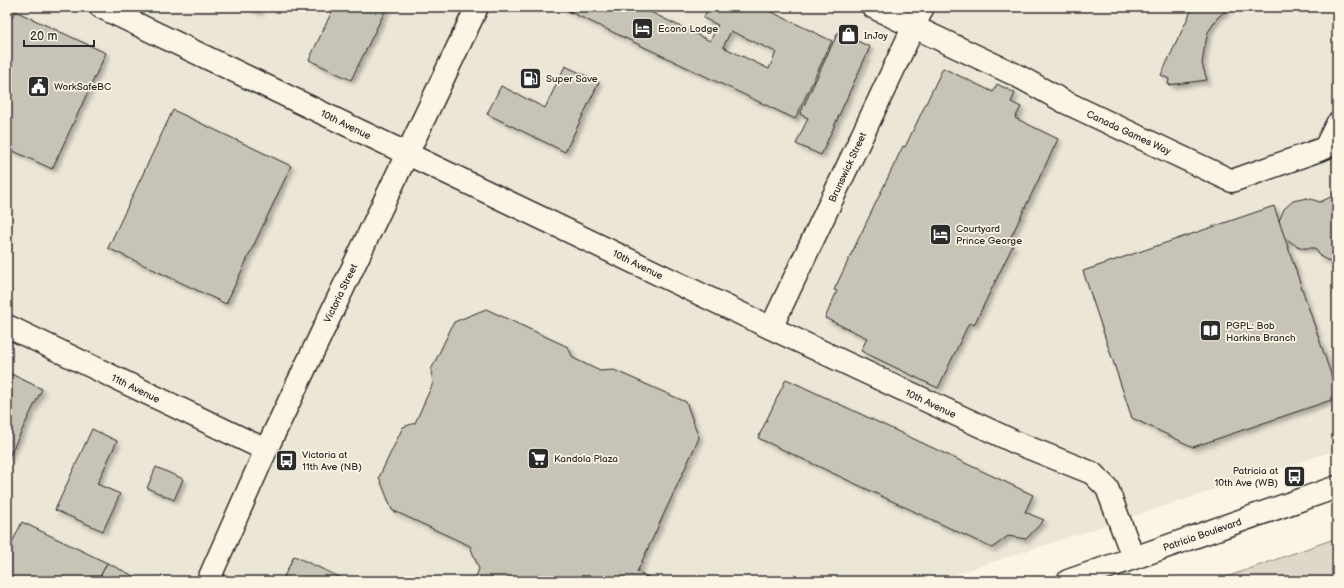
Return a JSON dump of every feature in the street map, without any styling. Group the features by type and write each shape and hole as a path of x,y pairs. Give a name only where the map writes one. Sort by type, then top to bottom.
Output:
{"main road":[{"name":"10th Avenue","path":"101,7 771,328 1017,443 1092,473 1107,488 1133,557"},
{"name":"Victoria Street","path":"208,581 266,450 477,7"},
{"name":"Canada Games Way","path":"873,7 1016,75 1064,102 1232,181 1325,148 1337,124"},
{"name":"Brunswick Street","path":"771,328 923,7"},
{"name":"11th Avenue","path":"7,326 266,450"},
{"name":"Patricia Boulevard","path":"1068,581 1133,557 1337,487"}],"shaded area":[{"path":"7,7 1337,7 1337,450 934,581 7,581"},
{"path":"1337,538 1337,581 1215,581"}],"building":[{"path":"247,7 261,7 259,12"},
{"path":"334,7 387,7 351,80 309,60"},
{"path":"560,7 640,7 710,41 718,25 703,18 709,7 761,7 832,41 795,119","holes":["731,31 776,52 769,69 723,47"]},
{"path":"1193,7 1230,7 1218,17 1208,32 1202,64 1207,80 1168,85 1169,79 1161,75"},
{"path":"15,11 106,53 52,169 7,148 7,28"},
{"path":"838,32 870,47 821,155 796,144 808,118 800,114"},
{"path":"565,66 599,82 565,152 487,114 501,86 545,108"},
{"path":"943,68 993,92 997,84 1015,93 1011,102 1021,107 1015,118 1058,139 1008,243 1013,245 974,325 969,323 938,388 861,351 867,338 825,318 837,291 834,290 903,146 905,147"},
{"path":"173,110 291,166 226,304 108,248"},
{"path":"1337,194 1337,265 1321,257 1315,248 1303,248 1295,245 1284,237 1279,221 1284,209 1293,201 1307,198 1320,202"},
{"name":"PGPL: Bob Harkins Branch","path":"1274,206 1337,392 1337,398 1193,447 1132,418 1083,271"},
{"name":"Kandola Plaza","path":"486,309 568,347 573,358 600,371 614,370 686,402 699,438 637,572 656,581 474,581 479,569 470,546 392,510 379,477 403,427 415,423 433,383 431,370 454,322"},
{"path":"7,372 42,389 7,461"},
{"path":"786,379 1033,495 1025,512 1044,520 1026,539 1008,536 992,548 758,438"},
{"path":"92,429 117,441 97,484 120,494 103,531 55,510"},
{"path":"156,467 183,479 174,500 147,488"},
{"path":"22,522 107,563 98,581 15,581 7,577 7,553"},
{"path":"294,556 348,581 282,581"},
{"path":"107,563 138,578 136,581 98,581"}],"place":[{"name":"Econo Lodge","path":"643,28"},
{"name":"InJoy","path":"849,35"},
{"name":"Super Save","path":"531,78"},
{"name":"WorkSafeBC","path":"39,86"},
{"name":"Courtyard Prince George","path":"940,234"},
{"name":"PGPL: Bob Harkins Branch","path":"1210,331"},
{"name":"Kandola Plaza","path":"539,458"},
{"name":"Victoria at 11th Ave (NB)","path":"286,460"},
{"name":"Patricia at 10th Ave (WB)","path":"1294,476"}]}
